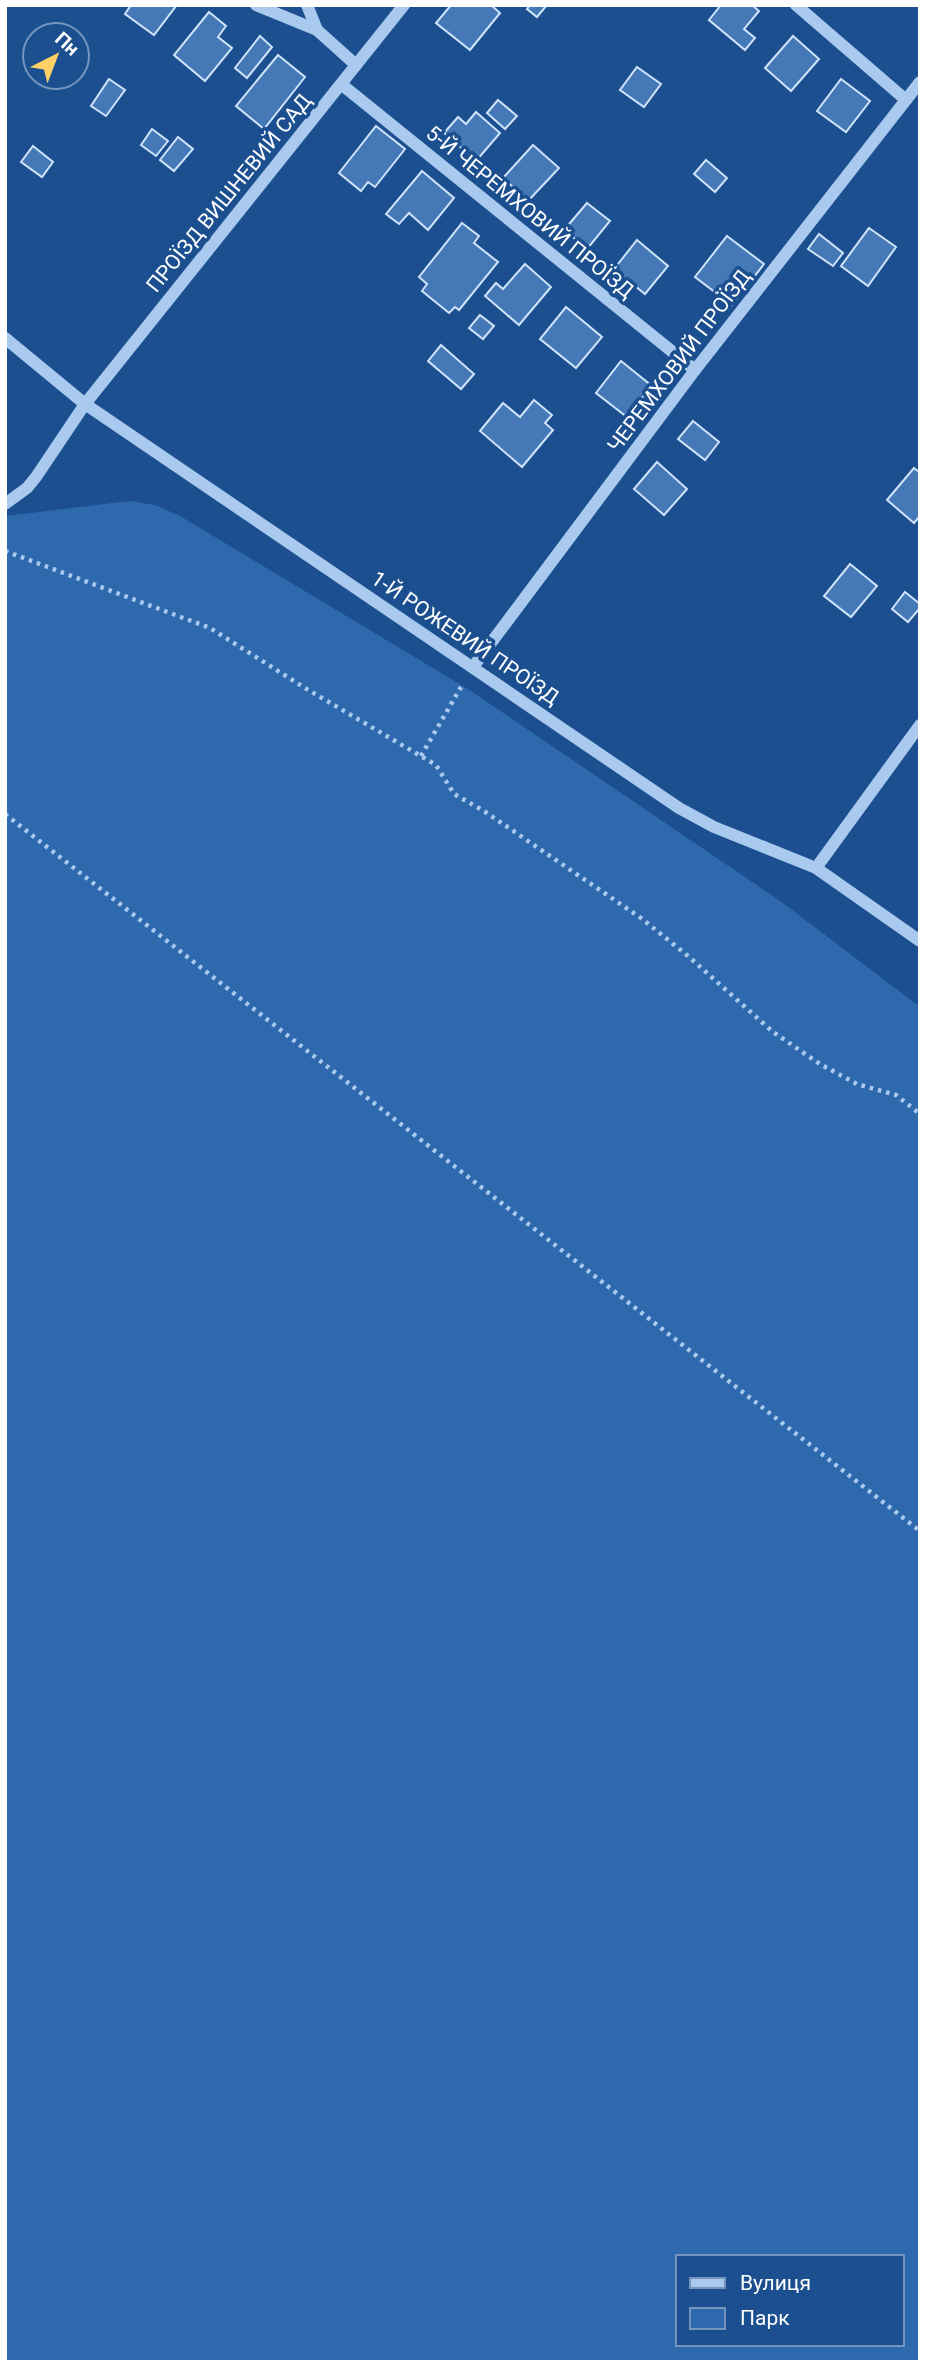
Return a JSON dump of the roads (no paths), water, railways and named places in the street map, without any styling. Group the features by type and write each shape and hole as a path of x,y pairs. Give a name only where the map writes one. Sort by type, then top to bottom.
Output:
{"street":[{"path":"256,5 317,30 356,65"},
{"path":"307,5 317,30"},
{"name":"ПРОЇЗД ВИШНЕВИЙ САД","path":"5,504 27,488 36,477 85,404 404,5"},
{"path":"796,5 906,100"},
{"name":"ЧЕРЕМХОВИЙ ПРОЇЗД","path":"473,667 695,370 920,82"},
{"name":"5-Й ЧЕРЕМХОВИЙ ПРОЇЗД","path":"341,85 695,370"},
{"name":"1-Й РОЖЕВИЙ ПРОЇЗД","path":"5,338 85,404 679,808 715,827 816,868 920,941"},
{"path":"816,868 920,725"}]}
